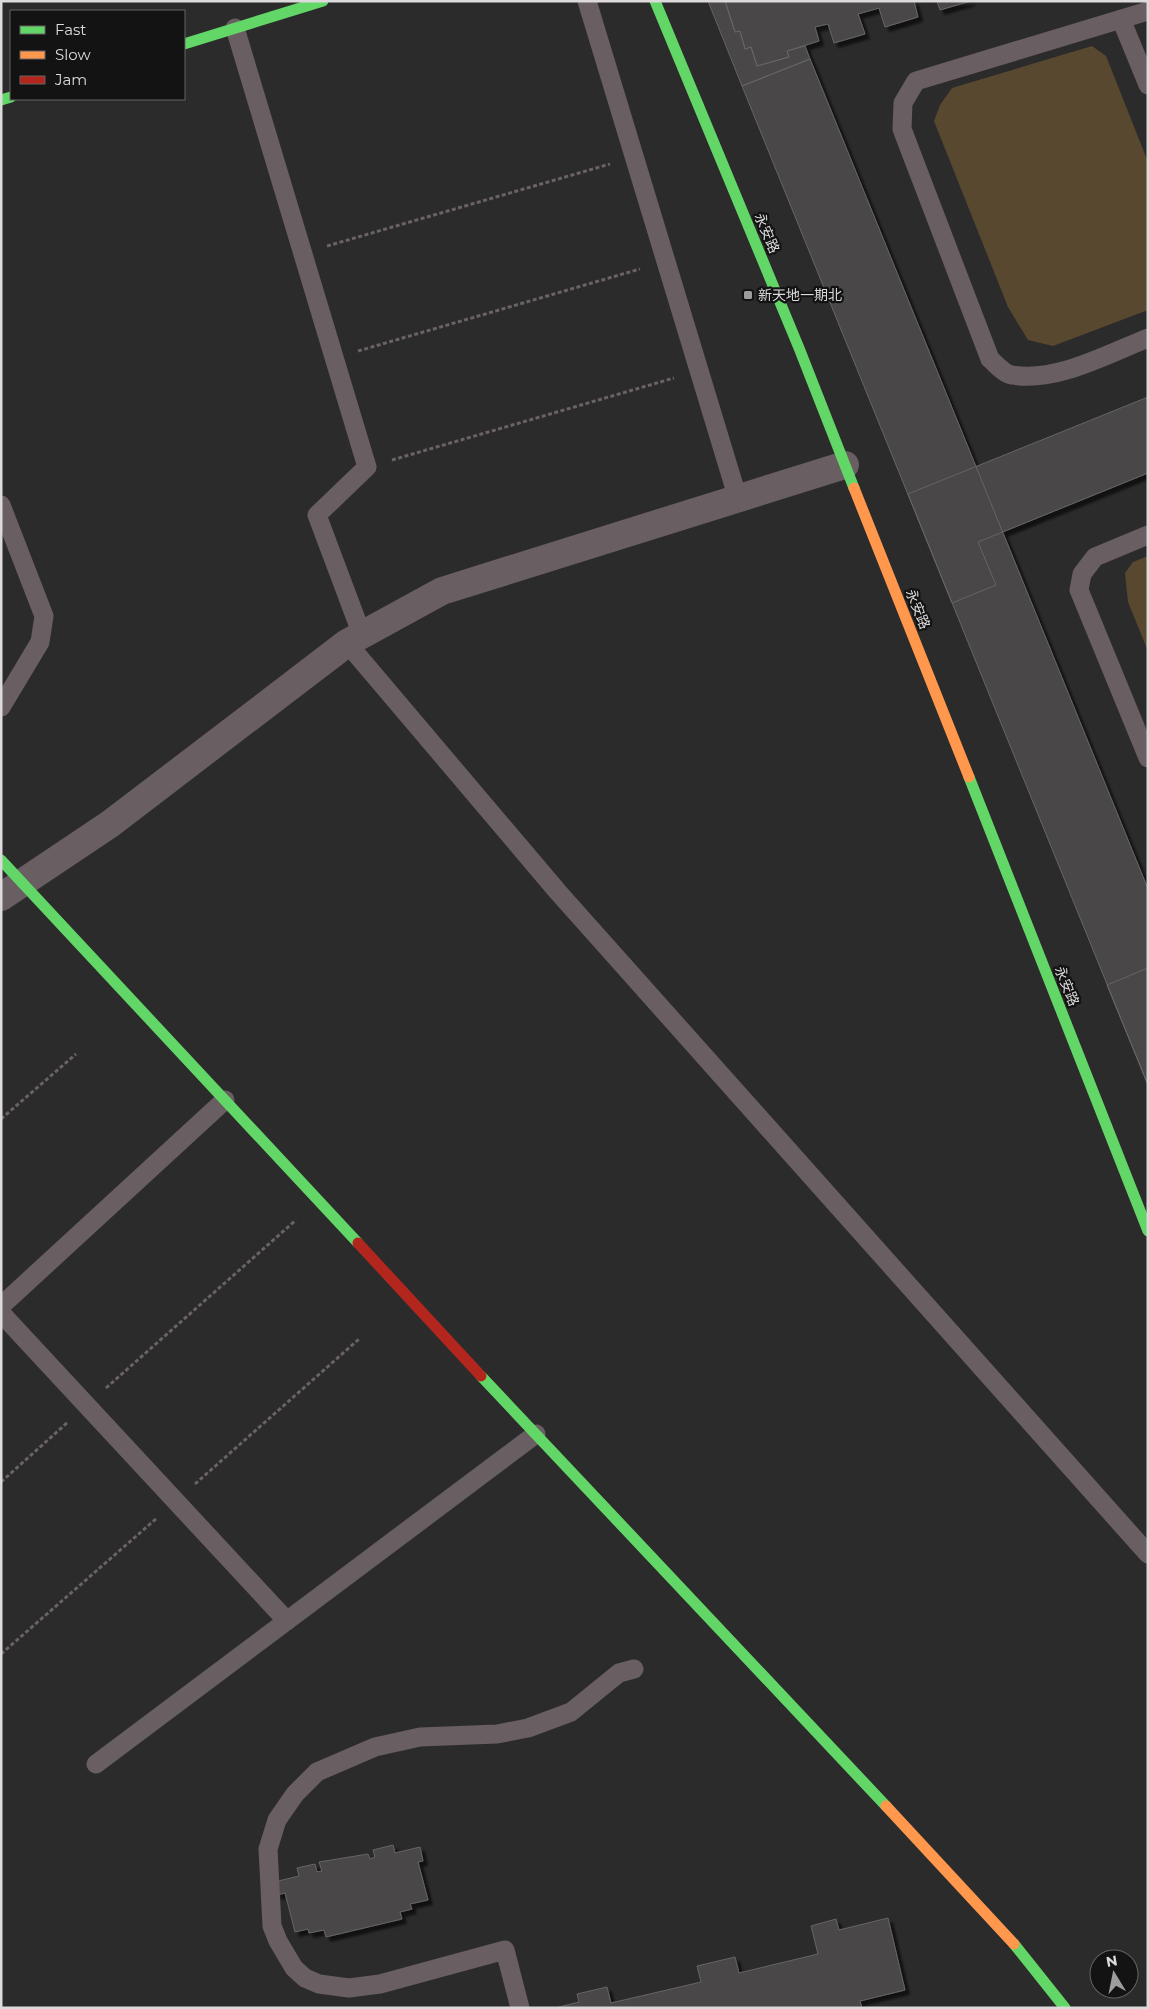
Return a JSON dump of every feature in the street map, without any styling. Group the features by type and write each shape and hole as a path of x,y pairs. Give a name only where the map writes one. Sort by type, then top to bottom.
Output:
{"street":[{"path":"185,44 236,28 262,10 323,1"},
{"name":"永安路","path":"655,1 845,465 1148,1231"},
{"path":"12,889 110,824 355,639 442,590 845,465"},
{"path":"1,860 12,889 225,1100 1007,1935 1065,2008"}],"lane":[{"path":"587,1 738,498"},
{"path":"1148,10 916,81 903,103 902,129 990,360 1010,375 1034,376 1059,372 1148,338"},
{"path":"1121,19 1148,85"},
{"path":"236,28 367,467 318,515 355,639 558,892 1148,1554"},
{"path":"1,505 44,616 40,642 1,707"},
{"path":"1148,535 1095,557 1082,574 1079,590 1148,758"},
{"path":"1,1306 225,1100"},
{"path":"1,1313 287,1622"},
{"path":"96,1764 536,1434"},
{"path":"520,2008 506,1950 380,1984 357,1987 319,1984 305,1978 294,1968 278,1941 272,1926 267,1865 271,1834 277,1820 295,1794 317,1772 390,1742 420,1737 498,1734 528,1728 571,1712 619,1673 634,1669"}],"path":[{"path":"303,253 634,157"},
{"path":"334,359 666,261"},
{"path":"367,467 700,371"},
{"path":"1,1119 76,1054"},
{"path":"1,1482 270,1241 320,1202"}],"shaded area":[{"path":"1092,46 1106,56 1148,162 1148,310 1053,346 1028,340 1008,307 934,121 940,105 952,88"},
{"path":"1148,556 1148,651 1128,602 1125,573 1133,562"}],"building":[{"path":"708,1 725,1 735,32 740,31 745,49 751,47 757,66 789,57 787,51 805,46 810,59 742,86"},
{"path":"725,1 914,1 918,17 885,27 879,8 858,14 865,34 834,43 828,24 815,27 819,41 787,51 789,57 757,66 751,47 745,49 740,31 735,32"},
{"path":"937,1 971,1 940,10"},
{"path":"810,59 1148,889 1148,1085 742,86"},
{"path":"1148,397 1148,473 978,542 996,585 952,603 908,494"},
{"path":"1148,968 1148,1085 1107,985"},
{"path":"393,1845 395,1853 420,1847 423,1861 418,1862 428,1900 410,1904 412,1909 400,1912 402,1919 326,1937 324,1930 309,1933 308,1929 295,1932 285,1893 277,1895 274,1882 299,1876 297,1868 315,1864 317,1872 322,1871 319,1862 368,1854 370,1859 375,1857 373,1850"},
{"path":"888,1918 905,1990 860,2001 862,2008 555,2008 579,2002 577,1994 607,1987 611,2003 701,1982 697,1966 735,1957 739,1973 818,1954 811,1926 836,1919 839,1930"}],"traffic: fast":[{"path":"185,44 323,1"},
{"path":"655,1 799,348 854,488"},
{"path":"1,100 10,97"},
{"path":"969,777 1148,1231"},
{"path":"1,860 358,1243"},
{"path":"481,1376 886,1806"},
{"path":"1014,1944 1065,2008"}],"traffic: slow":[{"path":"854,488 969,777"},
{"path":"886,1806 1014,1944"}],"traffic: jam":[{"path":"358,1243 481,1376"}],"place":[{"name":"新天地一期北","path":"748,295"}]}
